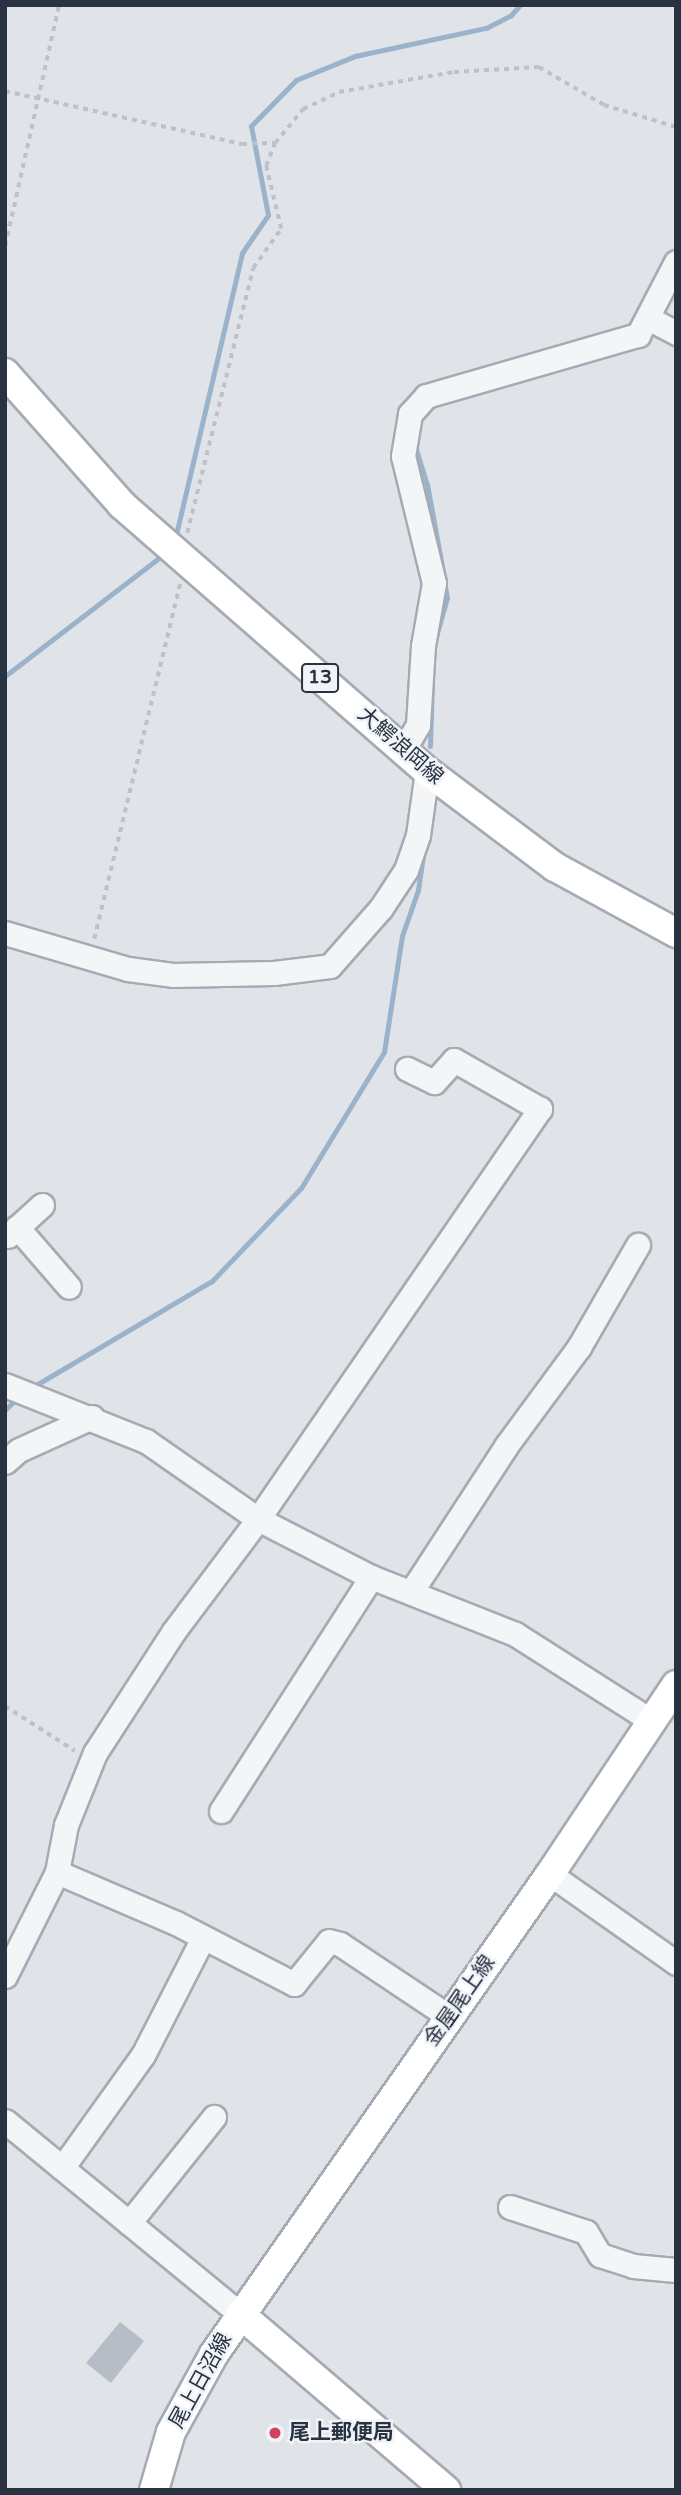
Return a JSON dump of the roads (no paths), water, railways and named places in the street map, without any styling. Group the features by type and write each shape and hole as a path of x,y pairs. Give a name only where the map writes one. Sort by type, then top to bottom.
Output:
{"main road":[{"name":"大鰐浪岡線","path":"5,373 114,496 186,564 427,771 555,867 676,933"},
{"name":"金屋尾上線","path":"240,2314 550,1874 650,1720 676,1685"},
{"name":"尾上日沼線","path":"155,2490 186,2400 240,2314"},
{"path":"240,2314 446,2490"}],"street":[{"path":"404,749 418,725 423,646 434,583 403,456 410,414 426,396 638,335 676,262"},
{"path":"648,318 676,333"},
{"path":"5,933 90,958 173,975 274,974 331,966 381,908 406,870 418,835 427,771"},
{"path":"5,1976 57,1872 66,1825 92,1761 174,1630 258,1519 540,1109 454,1060 434,1082 407,1069"},
{"path":"41,1205 11,1233 69,1287"},
{"path":"411,1592 506,1446 579,1348 638,1245"},
{"path":"10,1391 92,1417 146,1441 258,1519 371,1577 515,1634 650,1720"},
{"path":"5,1462 19,1450 92,1417"},
{"path":"221,1811 371,1577"},
{"path":"57,1872 203,1938 294,1984 329,1941 340,1944 448,2017"},
{"path":"550,1874 676,1963"},
{"path":"62,2168 143,2055 203,1938"},
{"path":"129,2223 214,2117"},
{"path":"5,2121 240,2314"},
{"path":"510,2207 586,2232 600,2255 633,2266 676,2270"}],"waterway":[{"path":"175,539 242,253 268,215 251,126 296,80 355,56 486,28 511,15 520,5"},
{"path":"416,449 427,484 443,572"},
{"path":"5,676 164,554"},
{"path":"435,640 447,598 444,581"},
{"path":"430,746 432,684"},
{"path":"36,1385 212,1281 301,1188 384,1052 402,936 418,890 424,849"},
{"path":"5,1410 16,1399"}],"place":[{"name":"尾上郵便局","path":"275,2433"}]}
